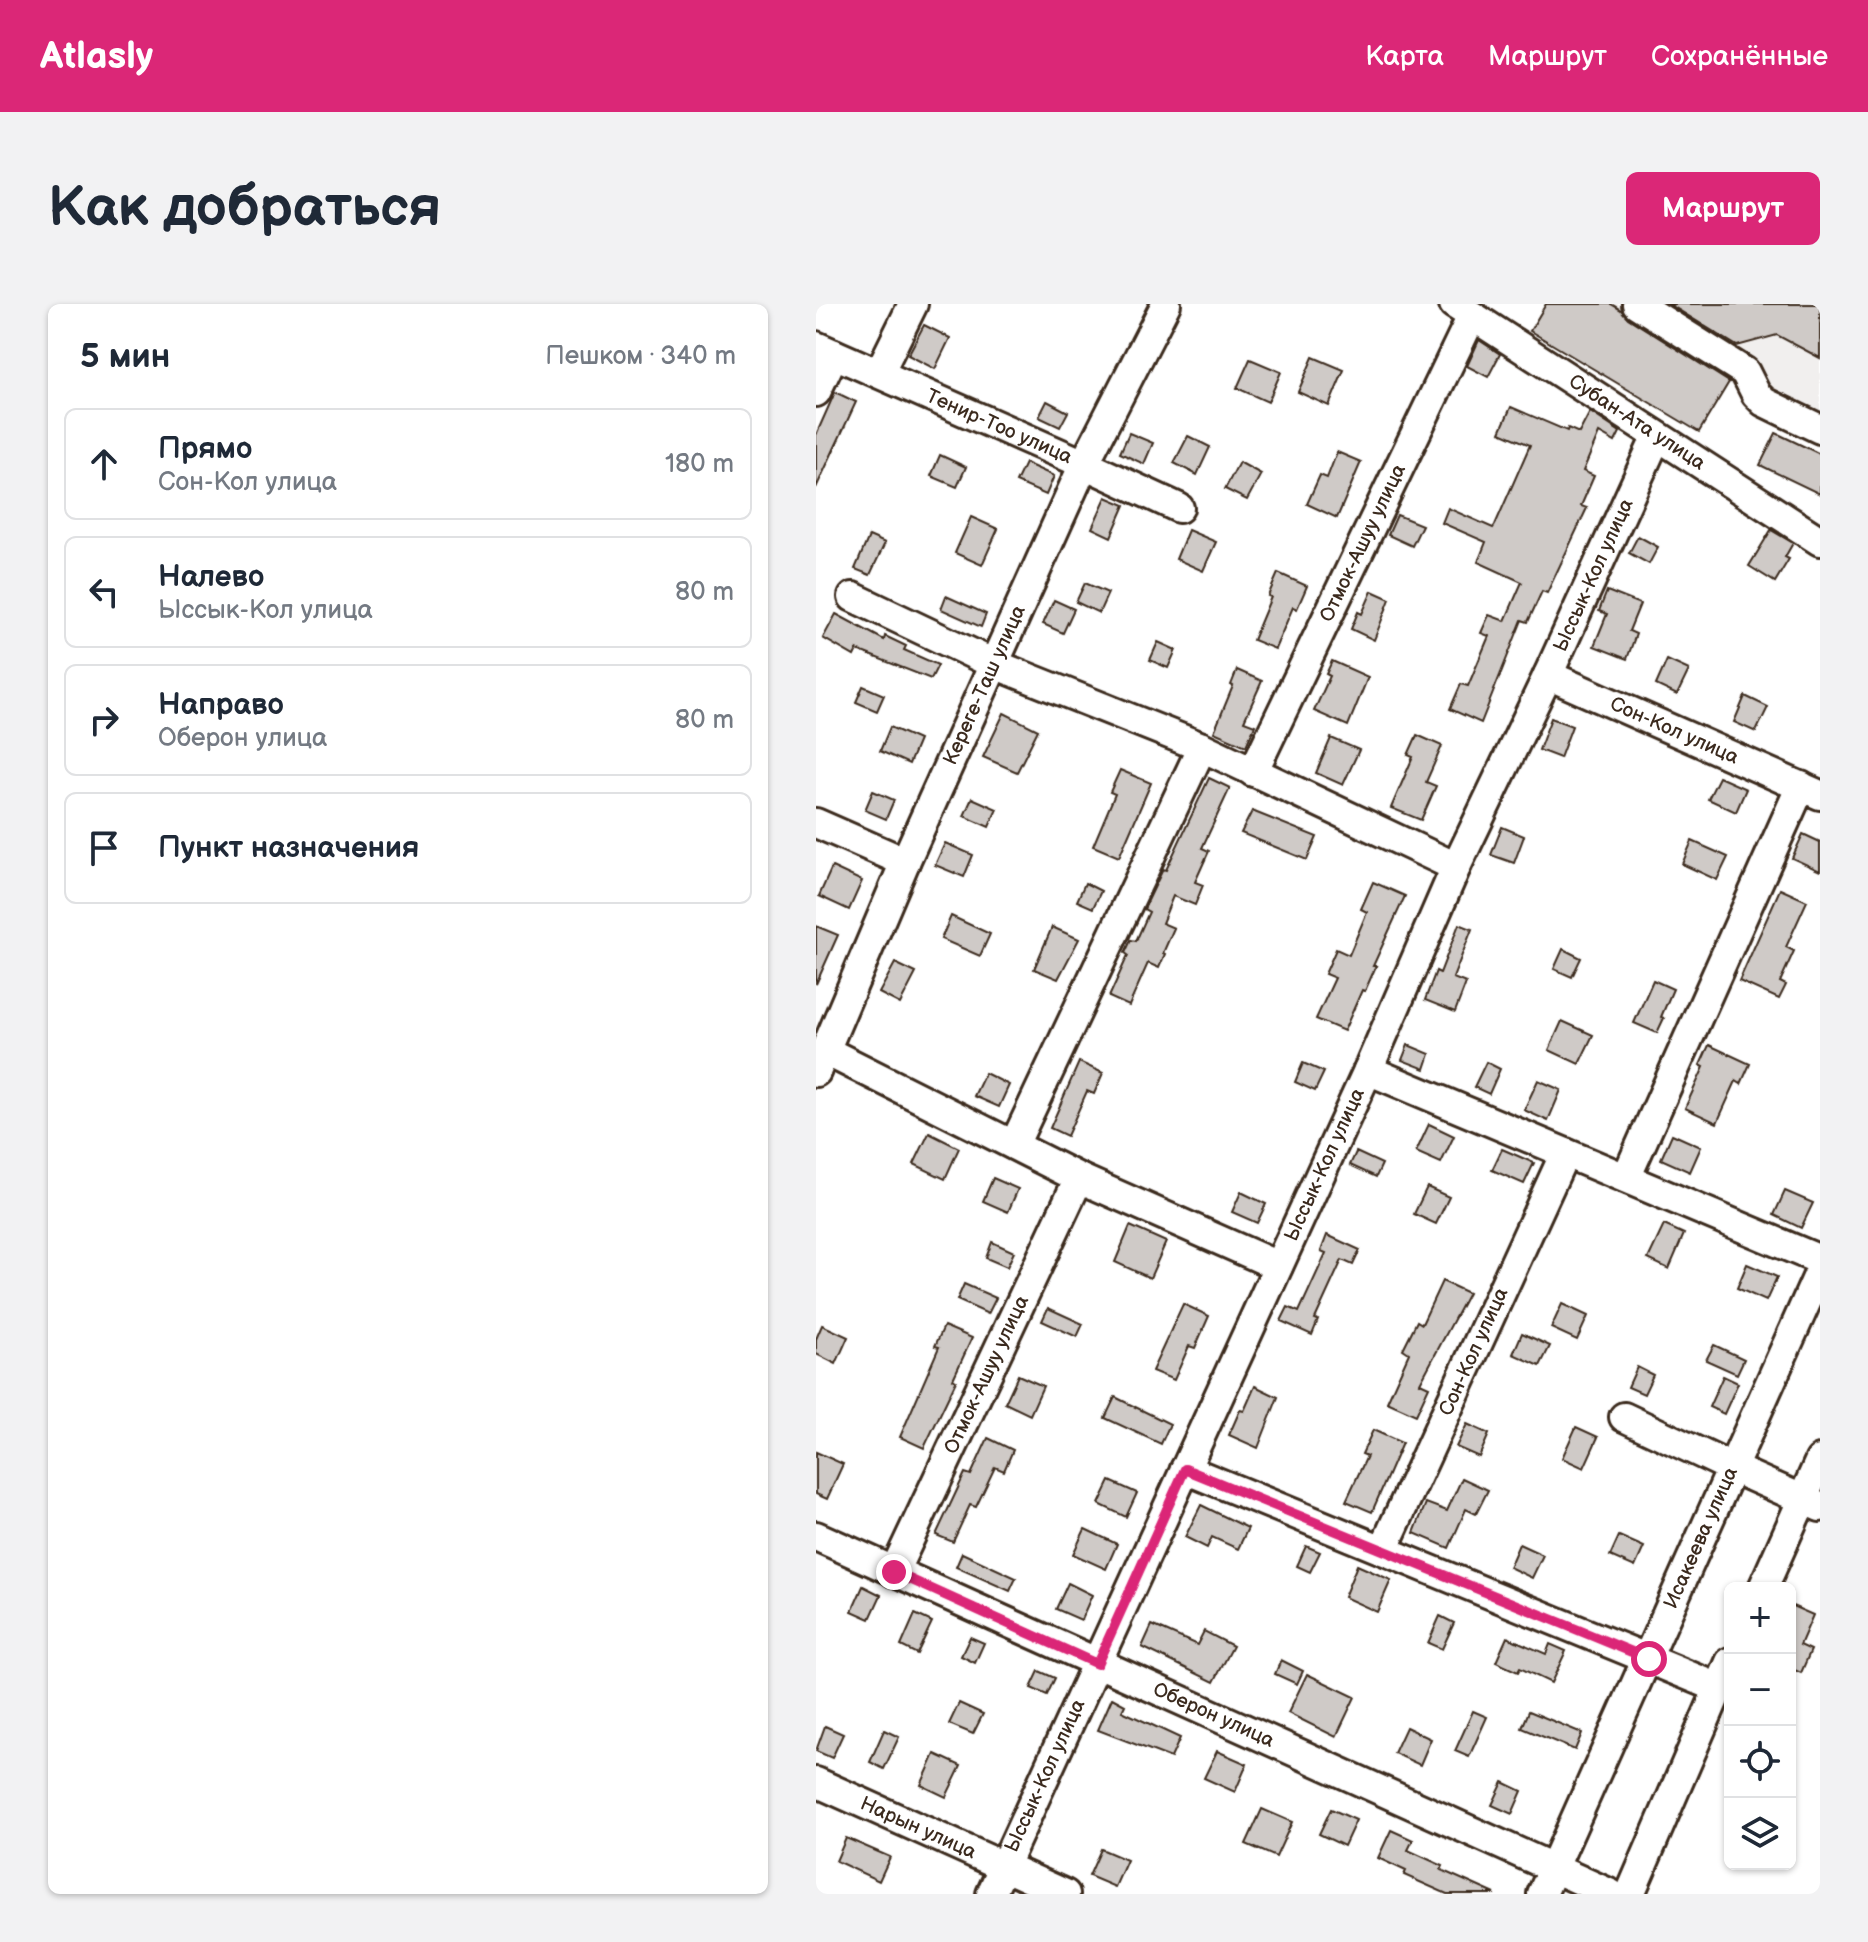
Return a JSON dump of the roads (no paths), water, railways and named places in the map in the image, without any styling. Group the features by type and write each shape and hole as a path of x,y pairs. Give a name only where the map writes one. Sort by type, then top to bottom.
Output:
{"street":[{"path":"879,373 913,304"},
{"name":"Кереге-Таш улица","path":"821,1062 905,862 1084,464 1166,304"},
{"path":"1637,304 1745,372 1756,394 1764,402 1820,429"},
{"name":"Субан-Ата улица","path":"1463,310 1820,541"},
{"name":"Отмок-Ашуу улица","path":"1253,772 1463,310"},
{"path":"816,392 825,350"},
{"name":"Тенир-Тоо улица","path":"825,350 1179,508"},
{"name":"Ыссык-Кол улица","path":"991,1894 1368,1070 1456,867 1657,436"},
{"path":"853,597 994,664 1202,747 1456,867"},
{"name":"Сон-Кол улица","path":"1548,675 1810,791 1626,1178"},
{"path":"1014,1145 1202,747"},
{"path":"816,823 905,862"},
{"path":"821,1062 1014,1145 1079,1178 1278,1266"},
{"path":"1368,1070 1820,1260"},
{"name":"Сон-Кол улица","path":"1383,1550 1565,1153"},
{"name":"Отмок-Ашуу улица","path":"894,1572 1079,1178"},
{"name":"Исакеева улица","path":"1548,1882 1820,1271"},
{"path":"1624,1417 1811,1503"},
{"path":"1766,1582 1811,1503 1820,1460"},
{"path":"1185,1469 1719,1688"},
{"name":"Оберон улица","path":"816,1536 1097,1664 1548,1882 1611,1894"},
{"path":"1630,1894 1724,1676"},
{"name":"Нарын улица","path":"816,1782 1065,1894"}]}
